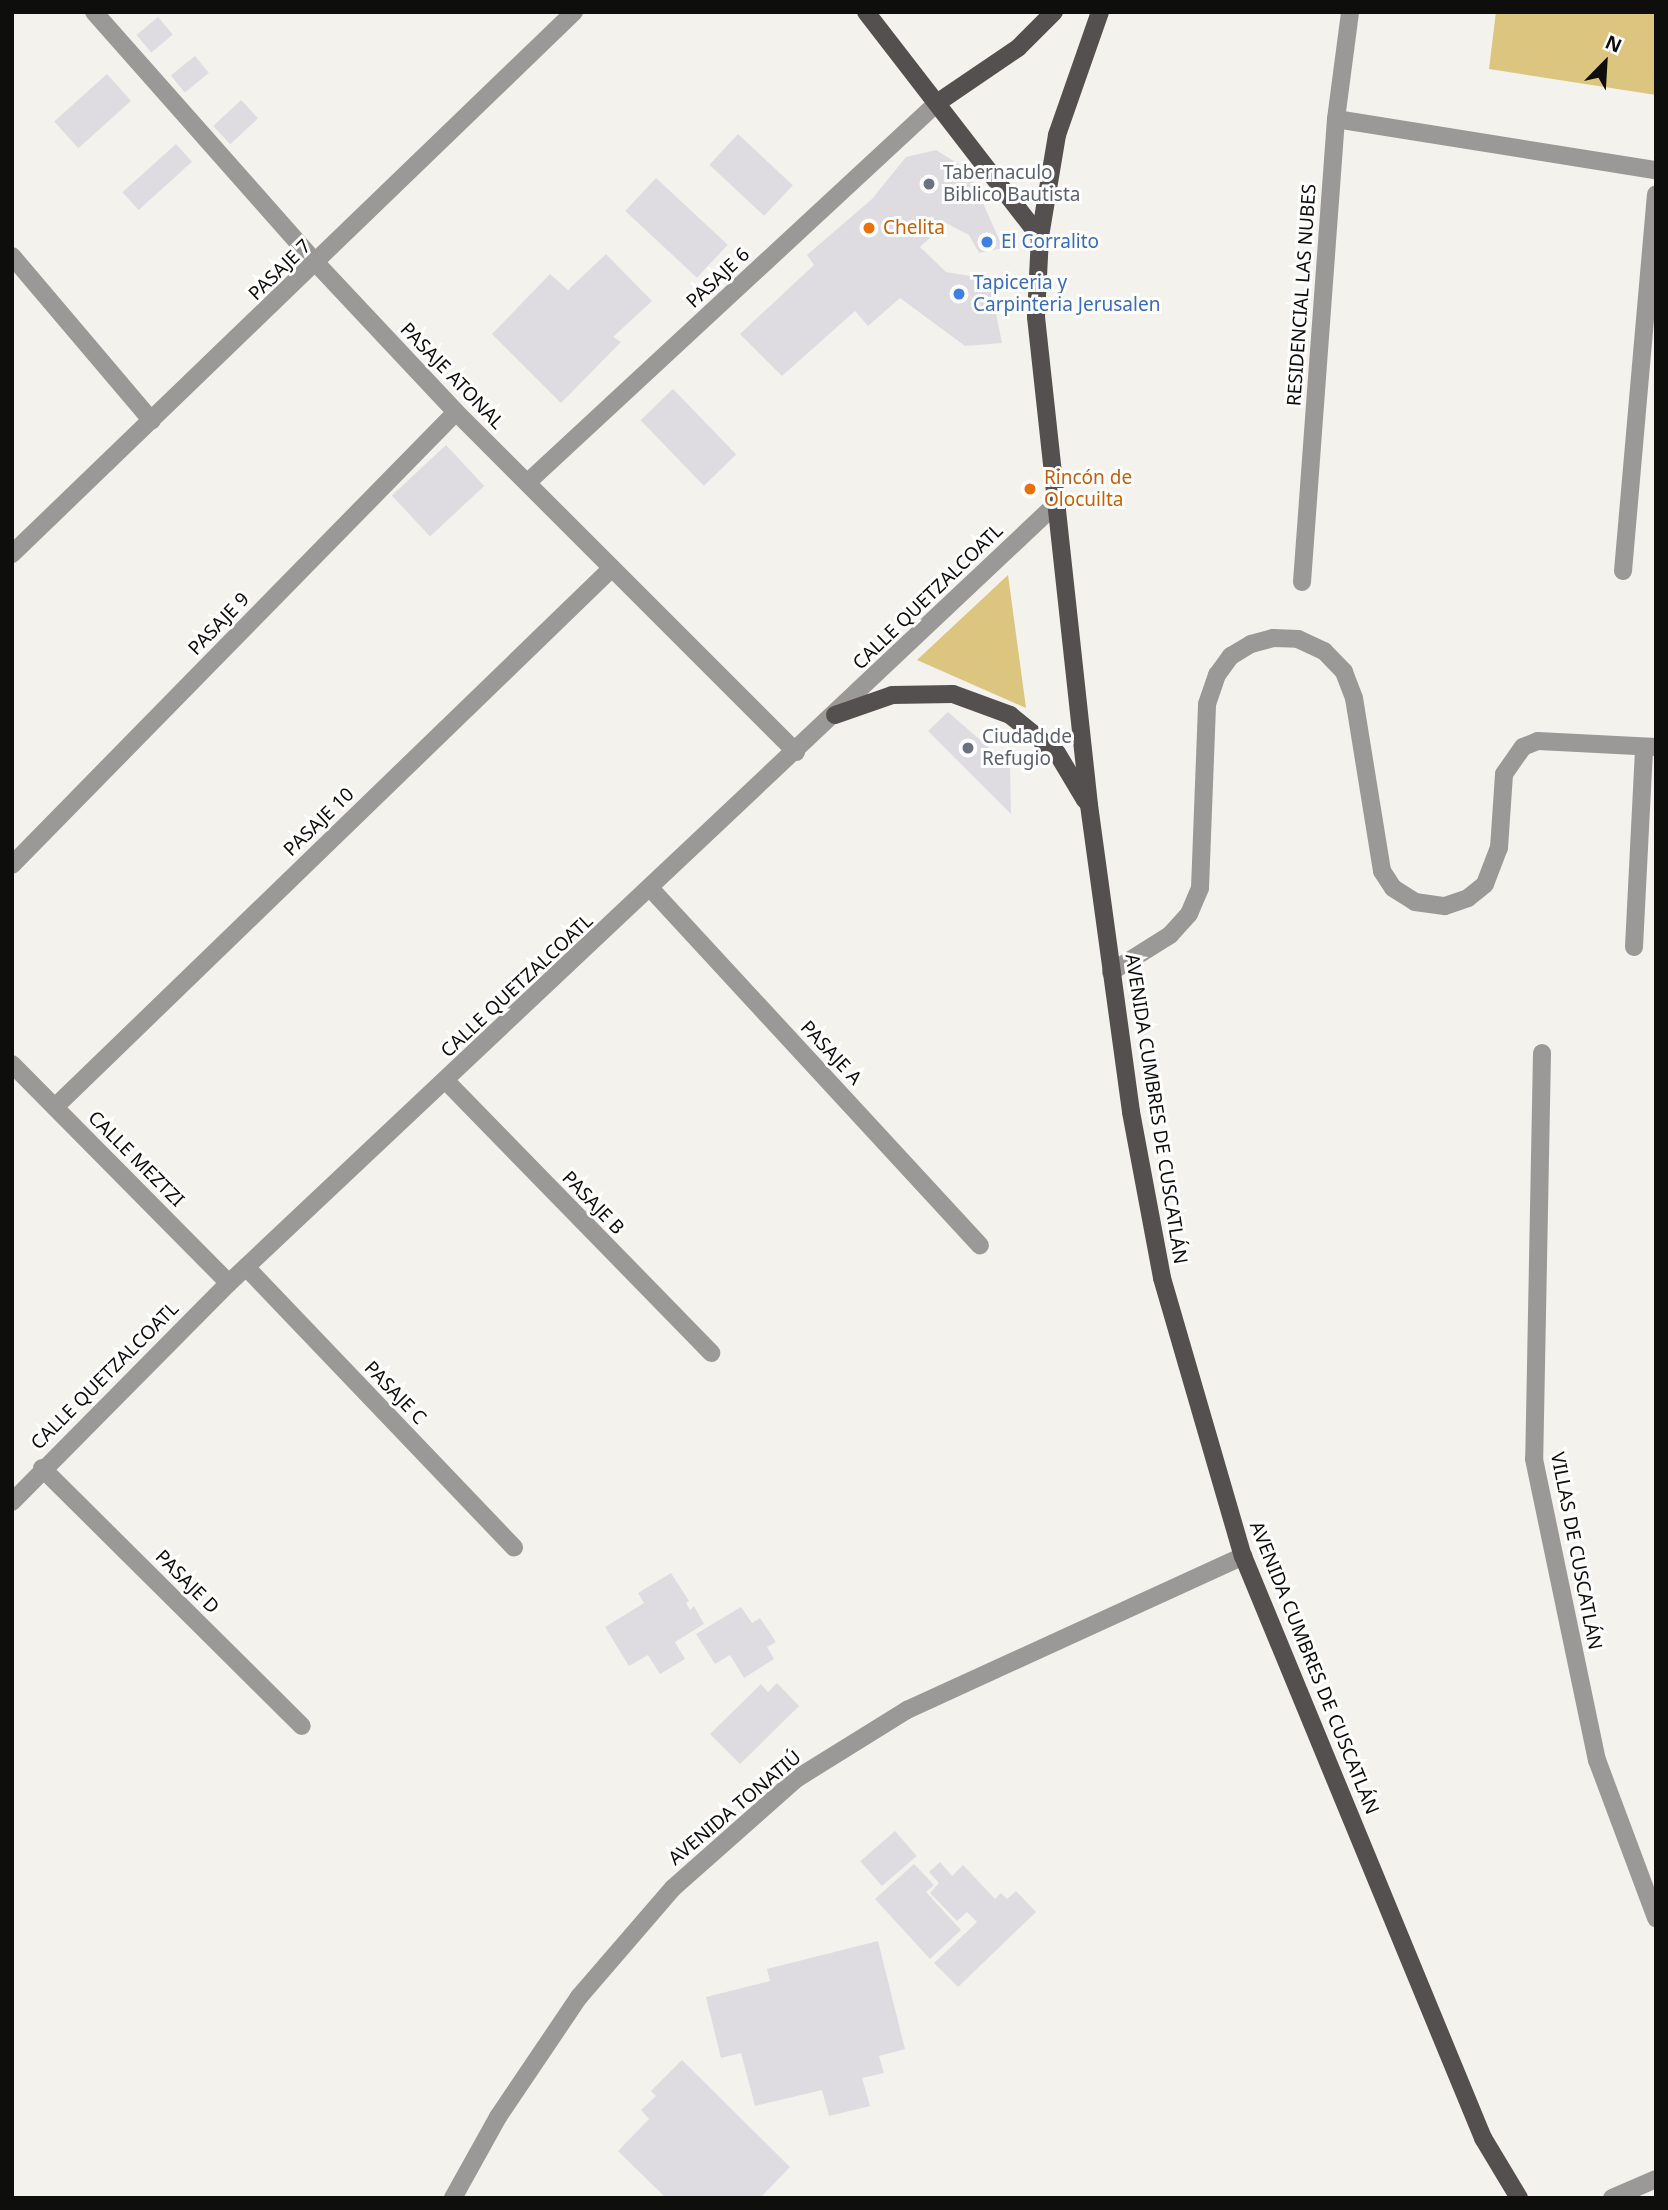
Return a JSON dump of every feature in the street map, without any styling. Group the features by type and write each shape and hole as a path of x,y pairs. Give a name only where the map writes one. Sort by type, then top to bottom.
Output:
{"main road":[{"path":"866,12 1040,237"},
{"path":"937,103 1018,48 1054,12"},
{"name":"AVENIDA CUMBRES DE CUSCATLÁN","path":"1100,12 1057,135 1040,237 1036,317 1089,805 1131,1112 1162,1278 1243,1556 1483,2138 1518,2198"},
{"path":"835,715 892,695 953,694 1010,715 1057,753 1089,805"}],"street":[{"name":"PASAJE ATONAL","path":"94,12 317,264 456,412 796,752"},
{"name":"PASAJE 7","path":"12,554 317,264 574,12"},
{"name":"RESIDENCIAL LAS NUBES","path":"1302,582 1336,119 1350,12"},
{"name":"PASAJE 6","path":"528,482 937,103"},
{"path":"1336,119 1656,170"},
{"path":"1623,571 1656,194"},
{"path":"12,256 152,421"},
{"name":"PASAJE 9","path":"12,865 456,412"},
{"name":"CALLE QUETZALCOATL","path":"12,1502 42,1468 229,1283 651,889 1055,506"},
{"name":"PASAJE 10","path":"55,1107 612,568"},
{"path":"1111,972 1170,935 1189,914 1200,888 1207,704 1217,675 1231,656 1251,644 1273,638 1298,639 1324,651 1344,672 1354,698 1381,871 1393,888 1415,902 1445,906 1468,898 1485,884 1499,848 1504,774 1524,747 1538,741 1650,747 1634,947"},
{"name":"PASAJE A","path":"651,889 981,1245"},
{"name":"VILLAS DE CUSCATLÁN","path":"1542,1054 1534,1459 1597,1760 1656,1918"},
{"name":"CALLE MEZTZI","path":"12,1064 229,1283"},
{"name":"PASAJE B","path":"446,1081 711,1353"},
{"name":"PASAJE C","path":"246,1267 514,1547"},
{"name":"PASAJE D","path":"42,1468 302,1726"},
{"name":"AVENIDA TONATIÚ","path":"453,2198 498,2117 579,1997 673,1888 796,1779 906,1710 1243,1556"},
{"path":"1612,2198 1656,2179"}],"shaded area":[{"path":"1496,12 1656,12 1656,95 1489,69"},
{"path":"1008,575 1026,708 917,660"}],"building":[{"path":"158,17 173,35 151,53 137,35"},
{"path":"195,56 209,73 185,93 171,76"},
{"path":"107,74 131,101 78,148 54,122"},
{"path":"241,100 258,118 230,144 213,126"},
{"path":"738,134 793,185 764,216 709,165"},
{"path":"176,144 192,162 139,210 122,192"},
{"path":"936,150 968,170 1003,248 979,253 969,235 946,223 920,247 946,272 989,279 1002,343 965,346 900,298 868,326 855,311 782,376 740,334 814,265 807,255 872,199 906,157"},
{"path":"656,178 728,245 697,278 625,211"},
{"path":"606,254 652,301 613,337 621,342 561,403 492,334 550,274 568,290"},
{"path":"673,389 736,454 704,486 641,420"},
{"path":"446,445 484,486 430,536 392,495"},
{"name":"Ciudad de Refugio","path":"948,712 1010,766 1011,814 928,731"},
{"path":"671,1573 689,1601 686,1603 690,1610 694,1606 704,1624 675,1642 685,1659 660,1674 648,1655 629,1666 605,1627 644,1603 638,1593"},
{"path":"741,1607 752,1623 760,1618 776,1642 767,1647 774,1659 744,1678 730,1655 715,1664 696,1634"},
{"path":"777,1683 799,1706 740,1764 710,1734 761,1684 768,1692"},
{"path":"895,1831 917,1856 882,1886 860,1861"},
{"path":"940,1862 952,1876 963,1865 995,1899 1001,1893 1007,1899 1016,1891 1036,1912 958,1987 934,1963 977,1922 967,1912 957,1921 930,1893 939,1883 929,1872"},
{"path":"914,1864 934,1885 926,1892 961,1930 930,1959 875,1899"},
{"path":"878,1941 905,2049 879,2056 884,2073 862,2078 870,2106 829,2116 822,2090 755,2106 741,2053 721,2058 706,1997 770,1981 767,1969"},
{"path":"682,2060 790,2167 760,2198 666,2198 618,2151 649,2119 641,2110 656,2096 651,2091"}],"place":[{"name":"Tabernaculo Biblico Bautista","path":"929,184"},
{"name":"Chelita","path":"869,228"},
{"name":"El Corralito","path":"987,242"},
{"name":"Tapiceria y Carpinteria Jerusalen","path":"959,294"},
{"name":"Rincón de Olocuilta","path":"1030,489"},
{"name":"Ciudad de Refugio","path":"968,748"}]}
